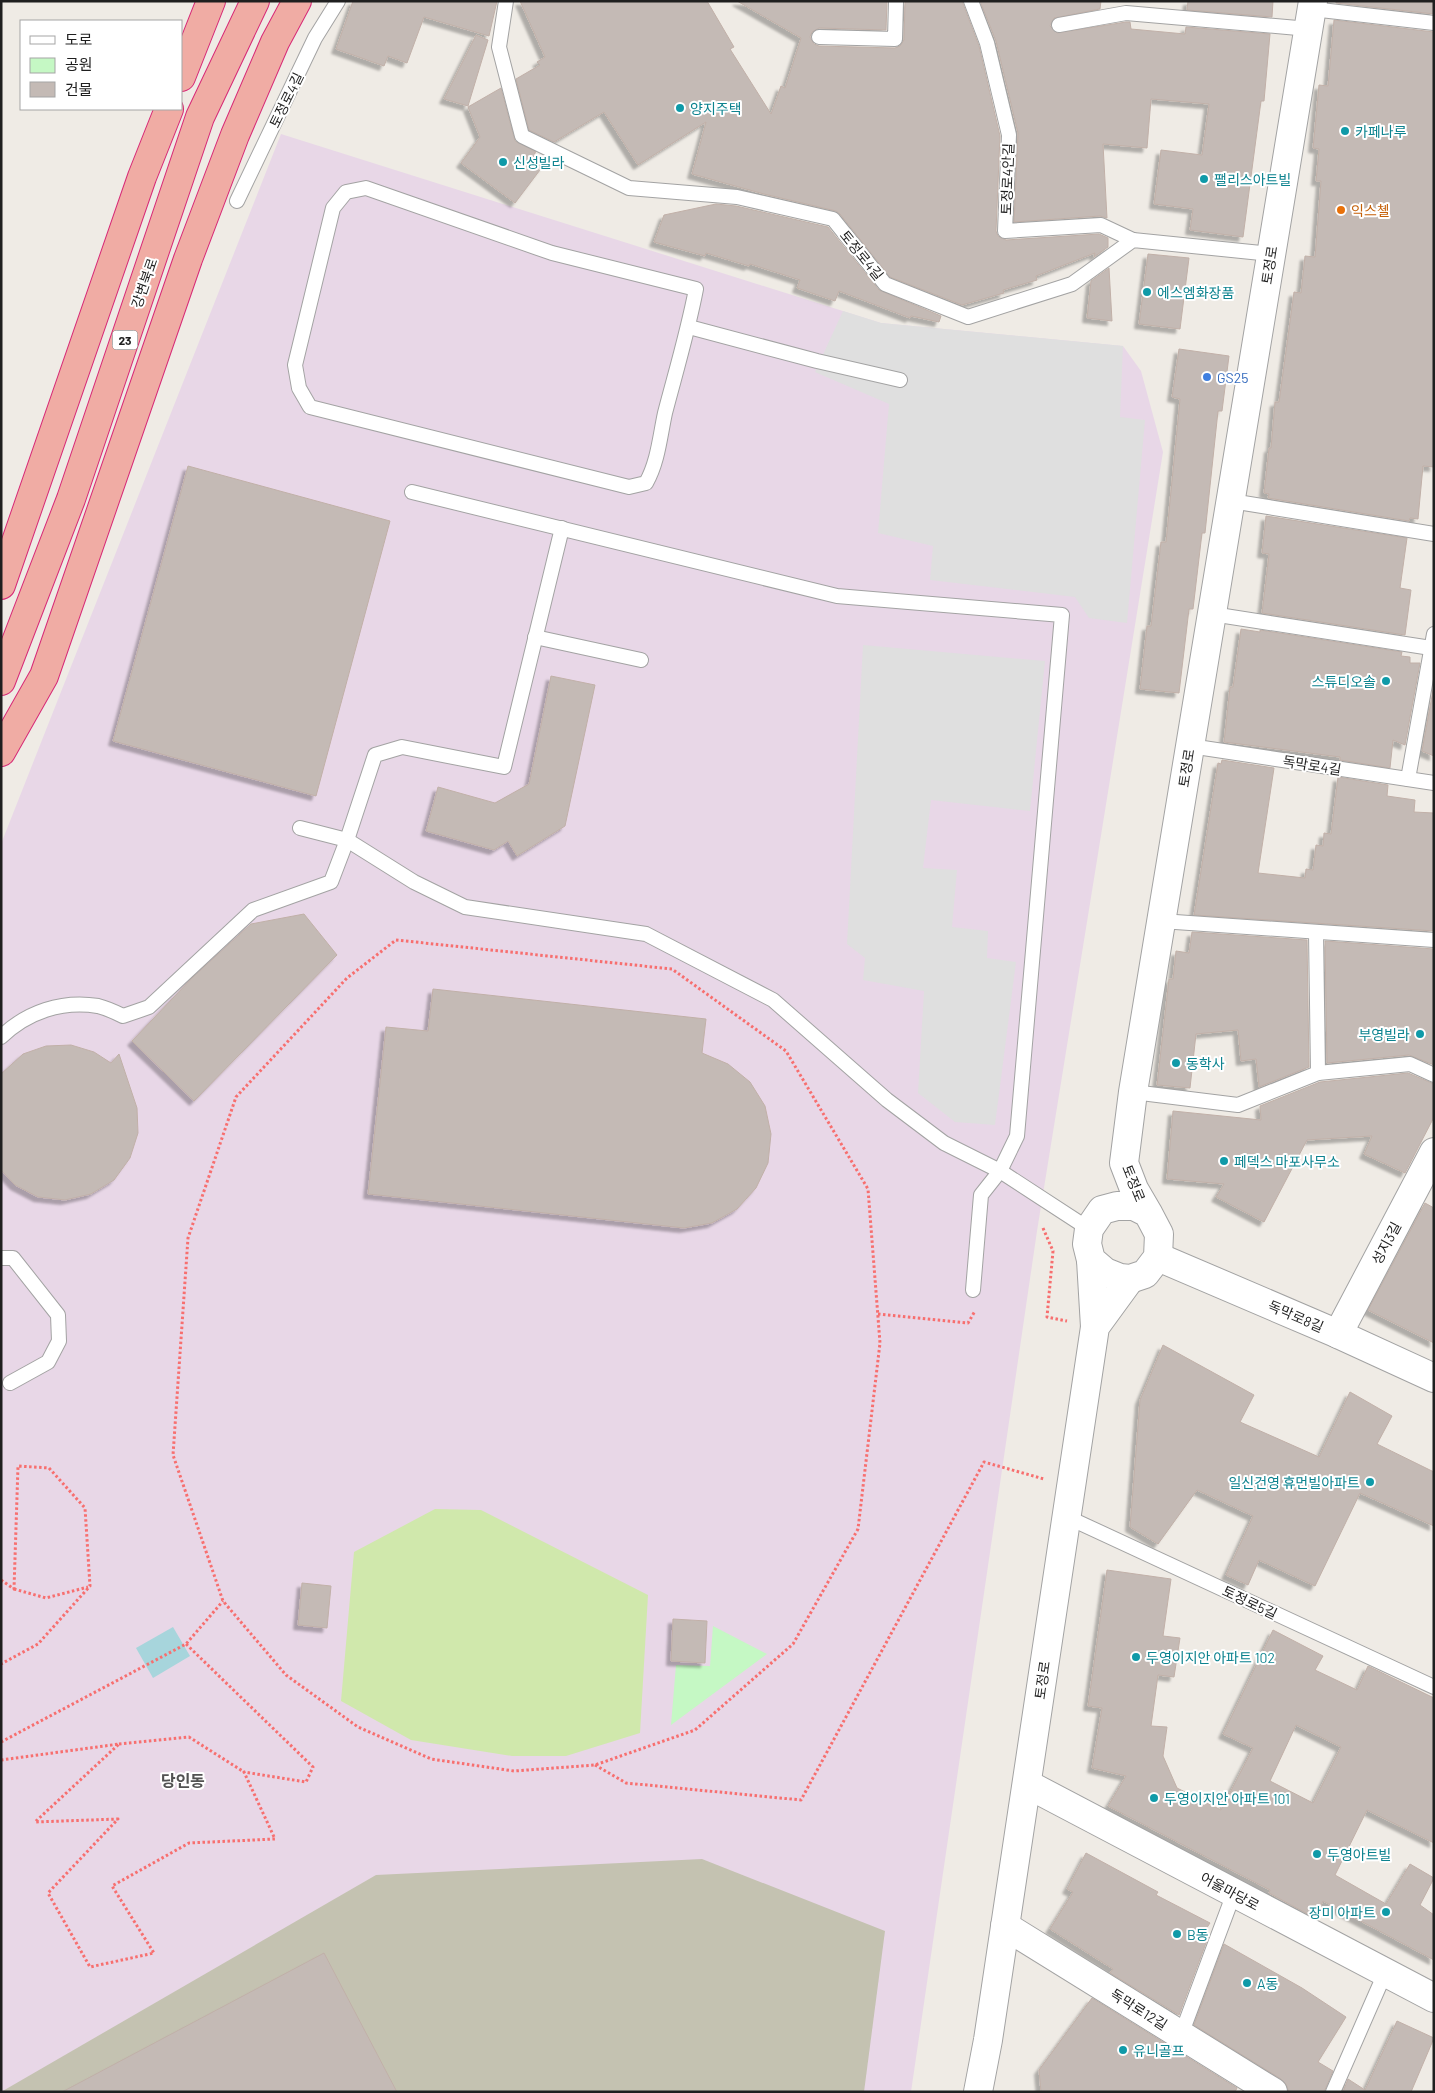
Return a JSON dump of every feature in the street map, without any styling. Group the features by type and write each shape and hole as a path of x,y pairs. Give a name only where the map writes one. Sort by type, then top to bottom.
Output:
{"highway":[{"path":"182,74 211,1"},
{"name":"강변북로","path":"1,681 71,499 200,118 255,1"},
{"path":"1,752 44,676 191,250 235,135 275,42 297,1"},
{"path":"1,585 142,177 169,110"}],"street":[{"name":"토정로","path":"1148,1214 1134,1189 1124,1164 1133,1092 1311,13"},
{"name":"성지3길","path":"1338,1334 1433,1156"},
{"path":"1095,1327 1092,1260 1087,1244 1096,1220 1124,1164"},
{"path":"1092,1260 1106,1272 1120,1278 1130,1279 1146,1274 1158,1257 1159,1234 1148,1214 1134,1206 1117,1206 1096,1220"},
{"name":"독막로8길","path":"1158,1257 1338,1334 1434,1378"},
{"name":"토정로","path":"978,2092 1027,1784 1095,1327 1130,1279"},
{"name":"어울마당로","path":"1027,1784 1434,1998"},
{"name":"독막로12길","path":"1005,1926 1273,2092"}],"lane":[{"name":"토정로4길","path":"237,201 315,38 338,1"},
{"name":"토정로4길","path":"506,1 499,47 522,136 629,188 737,197 833,219 885,284 968,317 1072,284 1133,240"},
{"path":"819,37 895,39 896,1"},
{"name":"토정로4안길","path":"971,1 987,43 1009,136 1005,231 1101,225 1133,240"},
{"path":"1059,25 1126,13 1311,13 1434,22"},
{"path":"366,188 552,253 696,289 689,327 652,472 646,483 628,487 310,407 299,388 295,365 333,208 346,192 366,188"},
{"path":"1133,240 1271,254"},
{"path":"689,327 816,361 900,380"},
{"path":"412,492 837,596 1062,614 1017,1136 1000,1171 981,1195 972,1290"},
{"path":"1231,501 1434,534"},
{"path":"1,1037 13,1026 38,1011 71,1004 99,1006 123,1016 149,1007 253,910 331,882 375,755 402,747 504,767 562,528"},
{"path":"1212,614 1431,648"},
{"path":"1408,779 1434,634"},
{"path":"535,637 641,660"},
{"name":"독막로4길","path":"1190,746 1434,783"},
{"path":"300,828 347,840 414,882 465,907 646,934 773,1000 887,1100 944,1143 1096,1220"},
{"path":"1161,922 1434,940"},
{"path":"1316,932 1318,1073"},
{"path":"1133,1092 1238,1105 1318,1073 1410,1064 1434,1075"},
{"path":"1,1258 13,1258 58,1314 59,1341 48,1362 10,1383"},
{"name":"토정로5길","path":"1066,1517 1434,1687"},
{"path":"1181,2035 1234,1893"},
{"path":"1333,2092 1385,1973"}],"path":[{"path":"396,940 672,969 786,1051 868,1189 880,1343 858,1529 793,1644 695,1730 596,1765 514,1771 432,1759 358,1727 286,1675 223,1600 173,1455 188,1238 236,1097 347,978 396,940"},
{"path":"1041,1220 1053,1252 1047,1317 1095,1327"},
{"path":"878,1314 968,1324 977,1308"},
{"path":"596,1765 626,1783 800,1800 984,1462 1071,1487"},
{"path":"1,1664 38,1644 90,1586 85,1508 49,1468 18,1466 14,1589"},
{"path":"1,1580 14,1589 46,1598 90,1586"},
{"path":"1,1742 186,1644 223,1600"},
{"path":"1,1760 189,1736 244,1772 306,1782 314,1767 186,1644"},
{"path":"119,1744 35,1822 118,1819 48,1893 90,1967 154,1953 112,1886 189,1843 275,1839 244,1772"}],"shaded area":[{"path":"281,134 881,323 1123,346 1141,371 1163,452 1037,1231 911,2092 1,2092 1,844"},
{"path":"843,311 881,323 1123,346 1120,417 1145,420 1127,623 1089,618 1075,597 930,580 933,546 878,533 889,404 815,372"},
{"path":"863,645 1045,661 1030,811 931,800 923,868 957,870 952,927 988,931 987,958 1016,962 995,1125 955,1122 918,1093 924,991 863,980 865,958 847,944"},
{"path":"702,1859 885,1931 864,2092 1,2092 376,1875"}],"green space":[{"path":"435,1509 481,1510 648,1595 640,1733 566,1756 512,1756 411,1740 341,1701 354,1552"},
{"path":"713,1626 767,1654 671,1725 676,1665 710,1666"}],"water":[{"path":"173,1627 190,1656 153,1678 136,1648"}],"building":[{"path":"353,1 497,1 489,36 424,17 407,63 388,56 384,66 336,49"},
{"path":"520,1 707,1 734,47 730,49 771,114 781,86 785,88 801,38 737,1 887,1 886,30 819,28 812,32 810,37 814,44 819,46 895,48 900,46 904,40 905,1 962,1 979,46 1000,136 996,231 998,236 1006,240 1099,234 1108,238 1108,247 1094,257 1095,253 1036,276 1037,280 1003,290 1004,293 962,305 890,277 836,211 692,174 706,122 638,165 604,112 554,142 529,130 516,79 540,65 537,62 545,57"},
{"path":"980,1 1101,1 1100,9 1054,18 1050,26 1057,33 1130,22 1131,29 1185,34 1186,27 1270,34 1264,101 1261,101 1243,237 1190,230 1193,209 1154,204 1161,150 1202,155 1209,104 1151,99 1147,148 1103,144 1107,218 1100,216 1014,222 1018,133 996,41"},
{"path":"1188,1 1273,1 1272,17 1187,10"},
{"path":"1336,1 1434,1 1434,14 1336,3"},
{"path":"1334,20 1434,32 1434,467 1423,466 1418,519 1410,518 1409,521 1268,498 1269,494 1264,493 1269,448 1271,448 1275,402 1279,402 1294,292 1301,293 1305,256 1315,257 1321,181 1316,181 1319,149 1313,148 1319,85 1328,86"},
{"path":"476,35 488,40 468,106 444,99"},
{"name":"신성빌라","path":"501,88 515,141 536,152 534,153 546,162 515,203 461,163 480,137 468,107"},
{"path":"716,204 736,206 828,227 879,290 941,316 939,322 911,316 910,318 839,291 835,301 797,288 800,280 750,264 749,266 706,253 705,256 654,242 664,215"},
{"path":"1148,254 1189,258 1180,329 1139,324"},
{"path":"1109,268 1112,321 1087,318 1091,281"},
{"path":"1179,349 1229,356 1222,411 1218,411 1205,533 1202,533 1193,609 1189,609 1179,693 1140,689 1147,626 1151,626 1161,542 1166,542 1180,399 1172,397"},
{"path":"188,466 390,521 316,796 113,741"},
{"path":"1266,516 1407,538 1400,588 1411,590 1405,635 1262,613 1269,554 1262,553"},
{"path":"1241,629 1260,632 1260,630 1402,652 1401,656 1410,657 1410,663 1420,663 1405,745 1393,740 1390,768 1340,760 1340,757 1224,742 1230,687 1233,687"},
{"path":"551,676 595,685 565,826 517,856 508,841 494,850 426,831 438,787 495,803 529,784"},
{"path":"1434,685 1434,756 1422,751"},
{"path":"1222,760 1274,768 1258,873 1305,878 1306,869 1313,870 1316,845 1323,846 1324,833 1331,834 1338,777 1388,785 1387,796 1415,800 1414,812 1434,813 1434,931 1194,915 1218,763 1221,764"},
{"path":"304,914 337,955 194,1101 132,1041 193,977 251,924"},
{"path":"1192,932 1307,940 1309,1067 1259,1087 1256,1059 1241,1061 1238,1030 1196,1034 1190,1088 1157,1085 1169,979 1173,979 1176,951 1189,953"},
{"path":"1325,941 1434,949 1434,1065 1409,1055 1327,1063"},
{"path":"433,989 706,1019 702,1053 728,1064 750,1082 765,1106 771,1134 768,1163 756,1188 737,1209 712,1223 684,1228 368,1194 386,1027 428,1031"},
{"path":"71,1045 94,1052 111,1063 119,1054 137,1108 138,1133 130,1158 114,1180 91,1194 65,1200 38,1197 15,1185 1,1170 1,1074 23,1054 46,1046"},
{"path":"1408,1073 1434,1084 1434,1117 1405,1173 1364,1154 1372,1136 1307,1140 1264,1222 1216,1197 1224,1184 1167,1179 1173,1111 1261,1120 1260,1106 1320,1082"},
{"path":"1425,1203 1434,1208 1434,1343 1368,1310"},
{"path":"1163,1345 1254,1395 1240,1422 1319,1457 1350,1392 1392,1416 1377,1444 1434,1472 1434,1526 1360,1493 1315,1586 1259,1560 1248,1585 1226,1575 1253,1516 1197,1490 1158,1544 1130,1527 1140,1400"},
{"path":"1107,1570 1171,1579 1163,1636 1180,1638 1174,1677 1158,1675 1151,1726 1167,1727 1163,1756 1177,1788 1221,1810 1253,1748 1223,1734 1273,1630 1323,1656 1315,1670 1357,1690 1368,1666 1434,1698 1434,1843 1367,1810 1335,1875 1386,1904 1410,1864 1434,1878 1420,1905 1434,1915 1434,1960 1323,1901 1315,1918 1269,1893 1270,1890 1108,1806 1126,1776 1092,1768 1102,1708 1088,1706","holes":["1296,1725 1341,1747 1313,1803 1270,1781"]},
{"path":"302,1583 331,1586 327,1628 298,1625"},
{"path":"673,1619 707,1621 705,1663 671,1661"},
{"path":"1086,1853 1158,1892 1156,1895 1210,1923 1204,1932 1209,1935 1179,2015 1110,1973 1113,1969 1050,1929 1073,1892 1067,1889"},
{"path":"1224,1944 1302,1988 1346,2017 1318,2062 1333,2071 1324,2092 1289,2092 1286,2084 1281,2079 1194,2025"},
{"path":"324,1953 397,2092 62,2092"},
{"name":"유니골프","path":"1092,1998 1237,2088 1235,2092 1041,2092 1039,2070"},
{"path":"1397,2021 1434,2038 1411,2092 1343,2092 1348,2079 1365,2090"}],"place":[{"name":"양지주택","path":"680,108"},
{"name":"카페나루","path":"1345,131"},
{"name":"신성빌라","path":"503,162"},
{"name":"팰리스아트빌","path":"1204,179"},
{"name":"익스첼","path":"1341,210"},
{"name":"에스엠화장품","path":"1147,292"},
{"name":"GS25","path":"1207,377"},
{"name":"스튜디오솔","path":"1386,681"},
{"name":"부영빌라","path":"1420,1034"},
{"name":"동학사","path":"1176,1063"},
{"name":"페덱스 마포사무소","path":"1224,1161"},
{"name":"일신건영 휴먼빌아파트","path":"1370,1482"},
{"name":"두영이지안 아파트 102","path":"1136,1657"},
{"name":"두영이지안 아파트 101","path":"1154,1798"},
{"name":"두영아트빌","path":"1317,1854"},
{"name":"장미 아파트","path":"1386,1912"},
{"name":"B동","path":"1177,1934"},
{"name":"A동","path":"1247,1983"},
{"name":"유니골프","path":"1123,2050"}],"district":[{"name":"당인동","path":"183,1780"}]}
